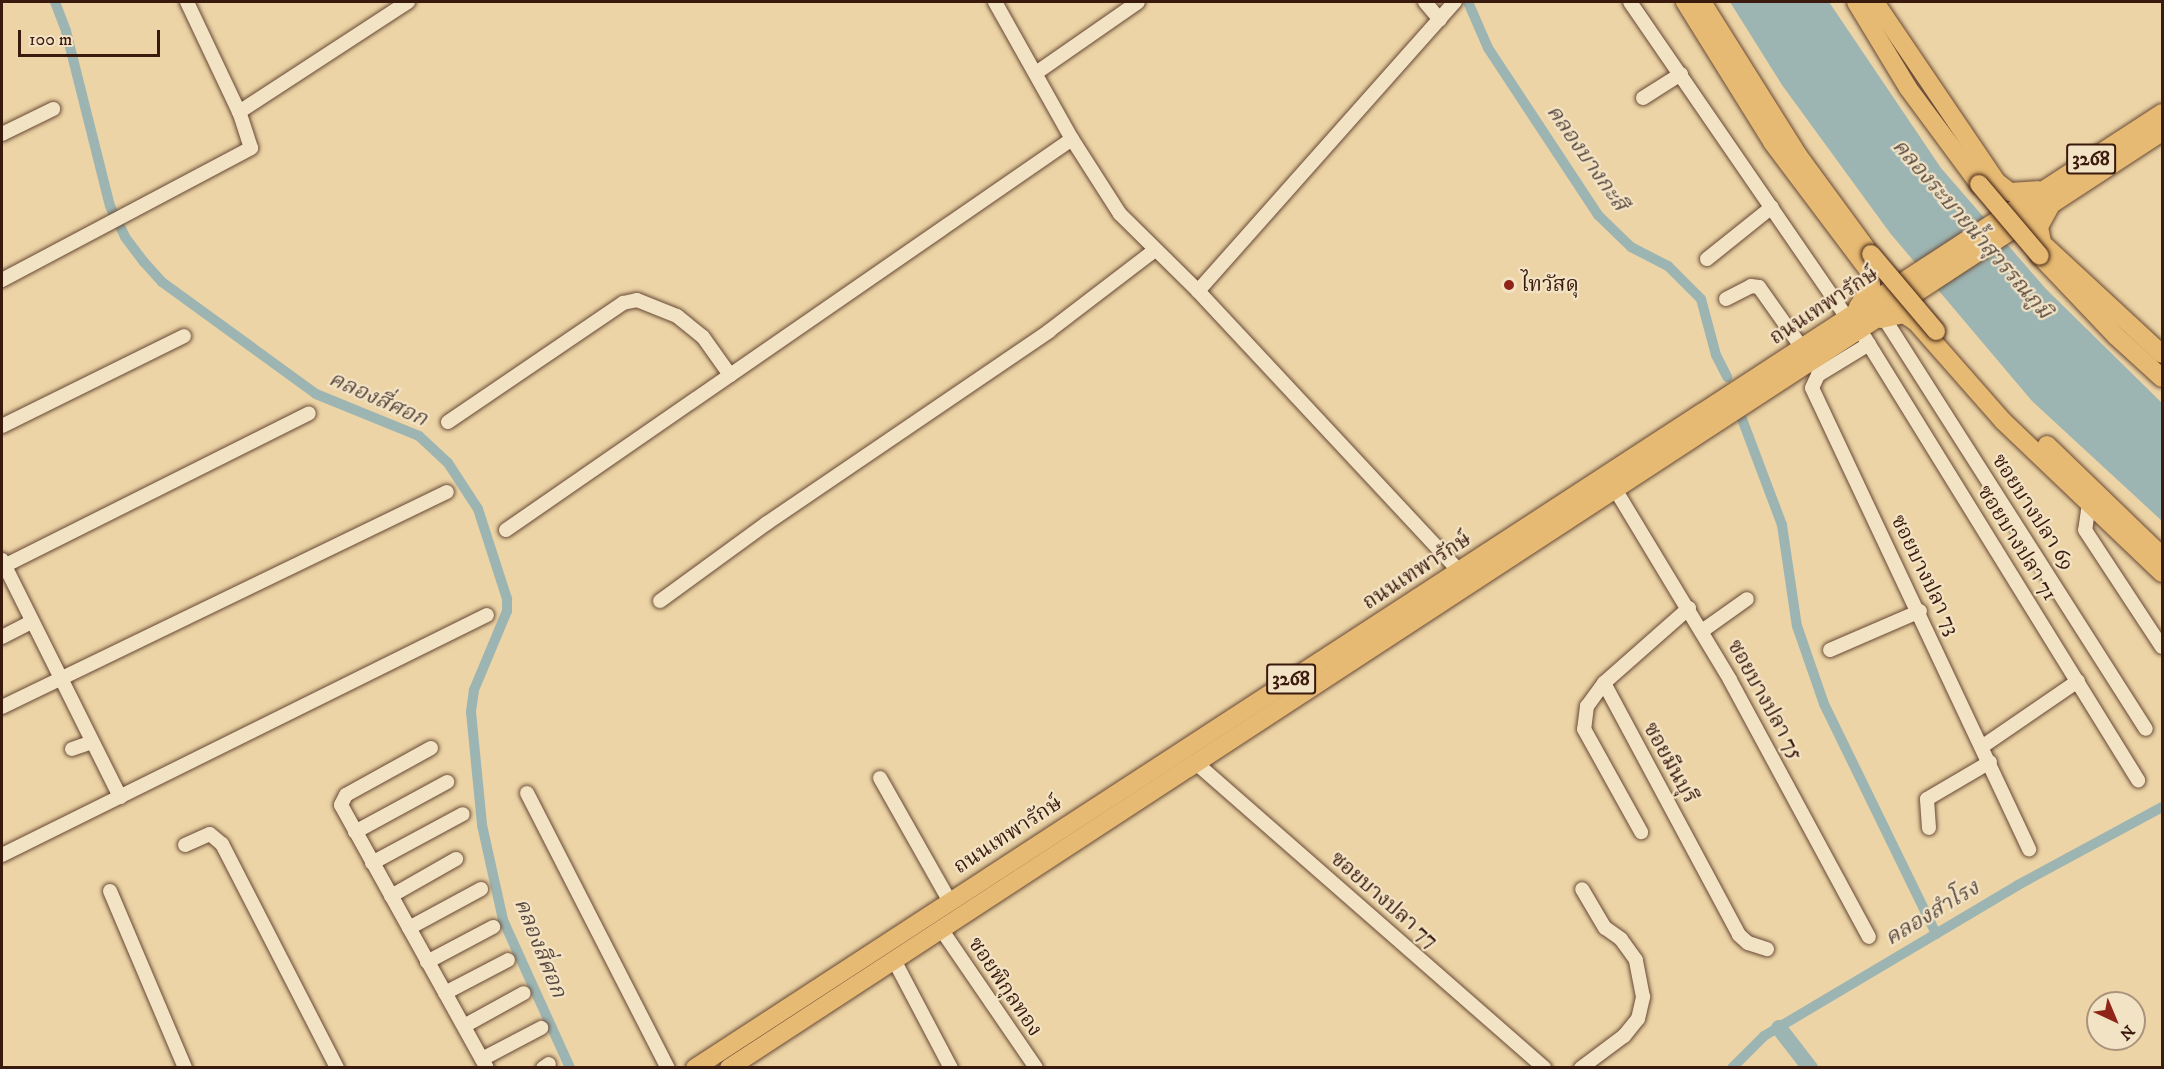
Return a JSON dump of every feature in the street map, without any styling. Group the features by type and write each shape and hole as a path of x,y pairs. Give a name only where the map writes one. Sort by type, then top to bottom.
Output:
{"main road":[{"path":"1685,2 1772,142 1871,274 1871,286 1859,326"},
{"path":"1702,2 1798,155 1871,254 1993,393 2163,556"},
{"path":"1856,2 1908,88 1980,184 2040,256 2116,336 2163,378"},
{"path":"1875,2 1997,182 2010,192 2048,195 2039,227 2042,243 2163,354"},
{"name":"ถนนเทพารักษ์","path":"729,1068 1615,489 1859,326 1893,297 2048,195 2163,113"},
{"name":"ถนนเทพารักษ์","path":"2048,195 2163,132"},
{"path":"1859,326 1904,314 1916,322 1971,387 2163,573"},
{"name":"ถนนเทพารักษ์","path":"695,1068 949,900 1802,348 1859,326"},
{"path":"1116,792 1128,807"}],"street":[{"path":"2,280 98,232 252,148 239,112 187,2"},
{"path":"239,112 408,2"},
{"path":"995,2 1072,139 1120,214 1198,291 1459,571"},
{"path":"1036,73 1138,2"},
{"path":"1425,2 1440,20"},
{"path":"1198,291 1455,2"},
{"name":"ซอยบางปลา 71","path":"1630,2 1772,207 1859,326 2138,780"},
{"path":"1643,98 1681,74"},
{"path":"2,134 53,109"},
{"path":"506,531 1072,139"},
{"path":"1707,259 1772,207"},
{"path":"660,601 767,523 1049,331 1155,250"},
{"path":"1726,299 1751,286 1759,287 1802,348"},
{"path":"448,422 622,303 637,300 677,316 703,337 730,375"},
{"name":"ซอยบางปลา 69","path":"1884,318 2146,729"},
{"name":"ซอยบางปลา 73","path":"1859,326 1813,379 1812,388 1920,611 2029,849"},
{"path":"2,426 184,336"},
{"path":"120,797 2,564 309,413"},
{"name":"ซอยบางปลา 75","path":"1615,489 1689,608 1869,937"},
{"path":"2,707 447,492"},
{"path":"2090,503 2085,530 2163,648"},
{"path":"1702,632 1746,599"},
{"path":"1641,832 1584,729 1587,706 1604,683 1689,608"},
{"path":"1830,650 1920,611"},
{"path":"2,855 487,615"},
{"path":"2,637 32,621"},
{"path":"1983,746 2078,681"},
{"name":"ซอยมีนบุรี","path":"1604,683 1739,935 1748,943 1767,949"},
{"path":"72,749 92,742"},
{"path":"431,748 346,795 341,805 485,1064 541,1028"},
{"name":"ซอยบางปลา 77","path":"1196,762 1545,1068"},
{"path":"1929,828 1927,799 1990,762"},
{"path":"880,778 949,900"},
{"path":"355,832 447,782"},
{"path":"527,793 668,1068"},
{"path":"372,863 464,814"},
{"path":"185,845 210,834 228,853 337,1068"},
{"path":"391,896 456,860"},
{"path":"1581,1068 1624,1036 1638,1019 1643,997 1636,960 1621,939 1605,928 1582,889"},
{"path":"409,928 481,890"},
{"path":"110,891 185,1068"},
{"path":"428,962 493,927"},
{"name":"ซอยพิกุลทอง","path":"941,929 1035,1068"},
{"path":"445,993 508,960"},
{"path":"894,960 951,1068"},
{"path":"464,1026 524,993"}],"water":[{"name":"คลองระบายน้ำสุวรรณภูมิ","path":"1730,2 1829,2 1941,168 2046,289 2162,403 2162,521 2032,401 1890,233 1782,85"}],"waterway":[{"name":"คลองสี่ศอก","path":"55,2 66,31 110,206 125,237 144,262 162,282 316,394 419,436 448,463 478,509 507,599 507,611 474,690 471,712 482,825 503,920 570,1068"},
{"name":"คลองบางกะสี","path":"1468,2 1488,48 1598,215 1631,247 1668,266 1701,299 1716,355 1727,377"},
{"path":"1742,419 1782,525 1797,626 1824,704 1936,934"},
{"name":"คลองสำโรง","path":"1732,1068 1764,1036 2018,885 2162,807"},
{"path":"1779,1028 1810,1068"}],"place":[{"name":"ไทวัสดุ","path":"1509,285"}]}
